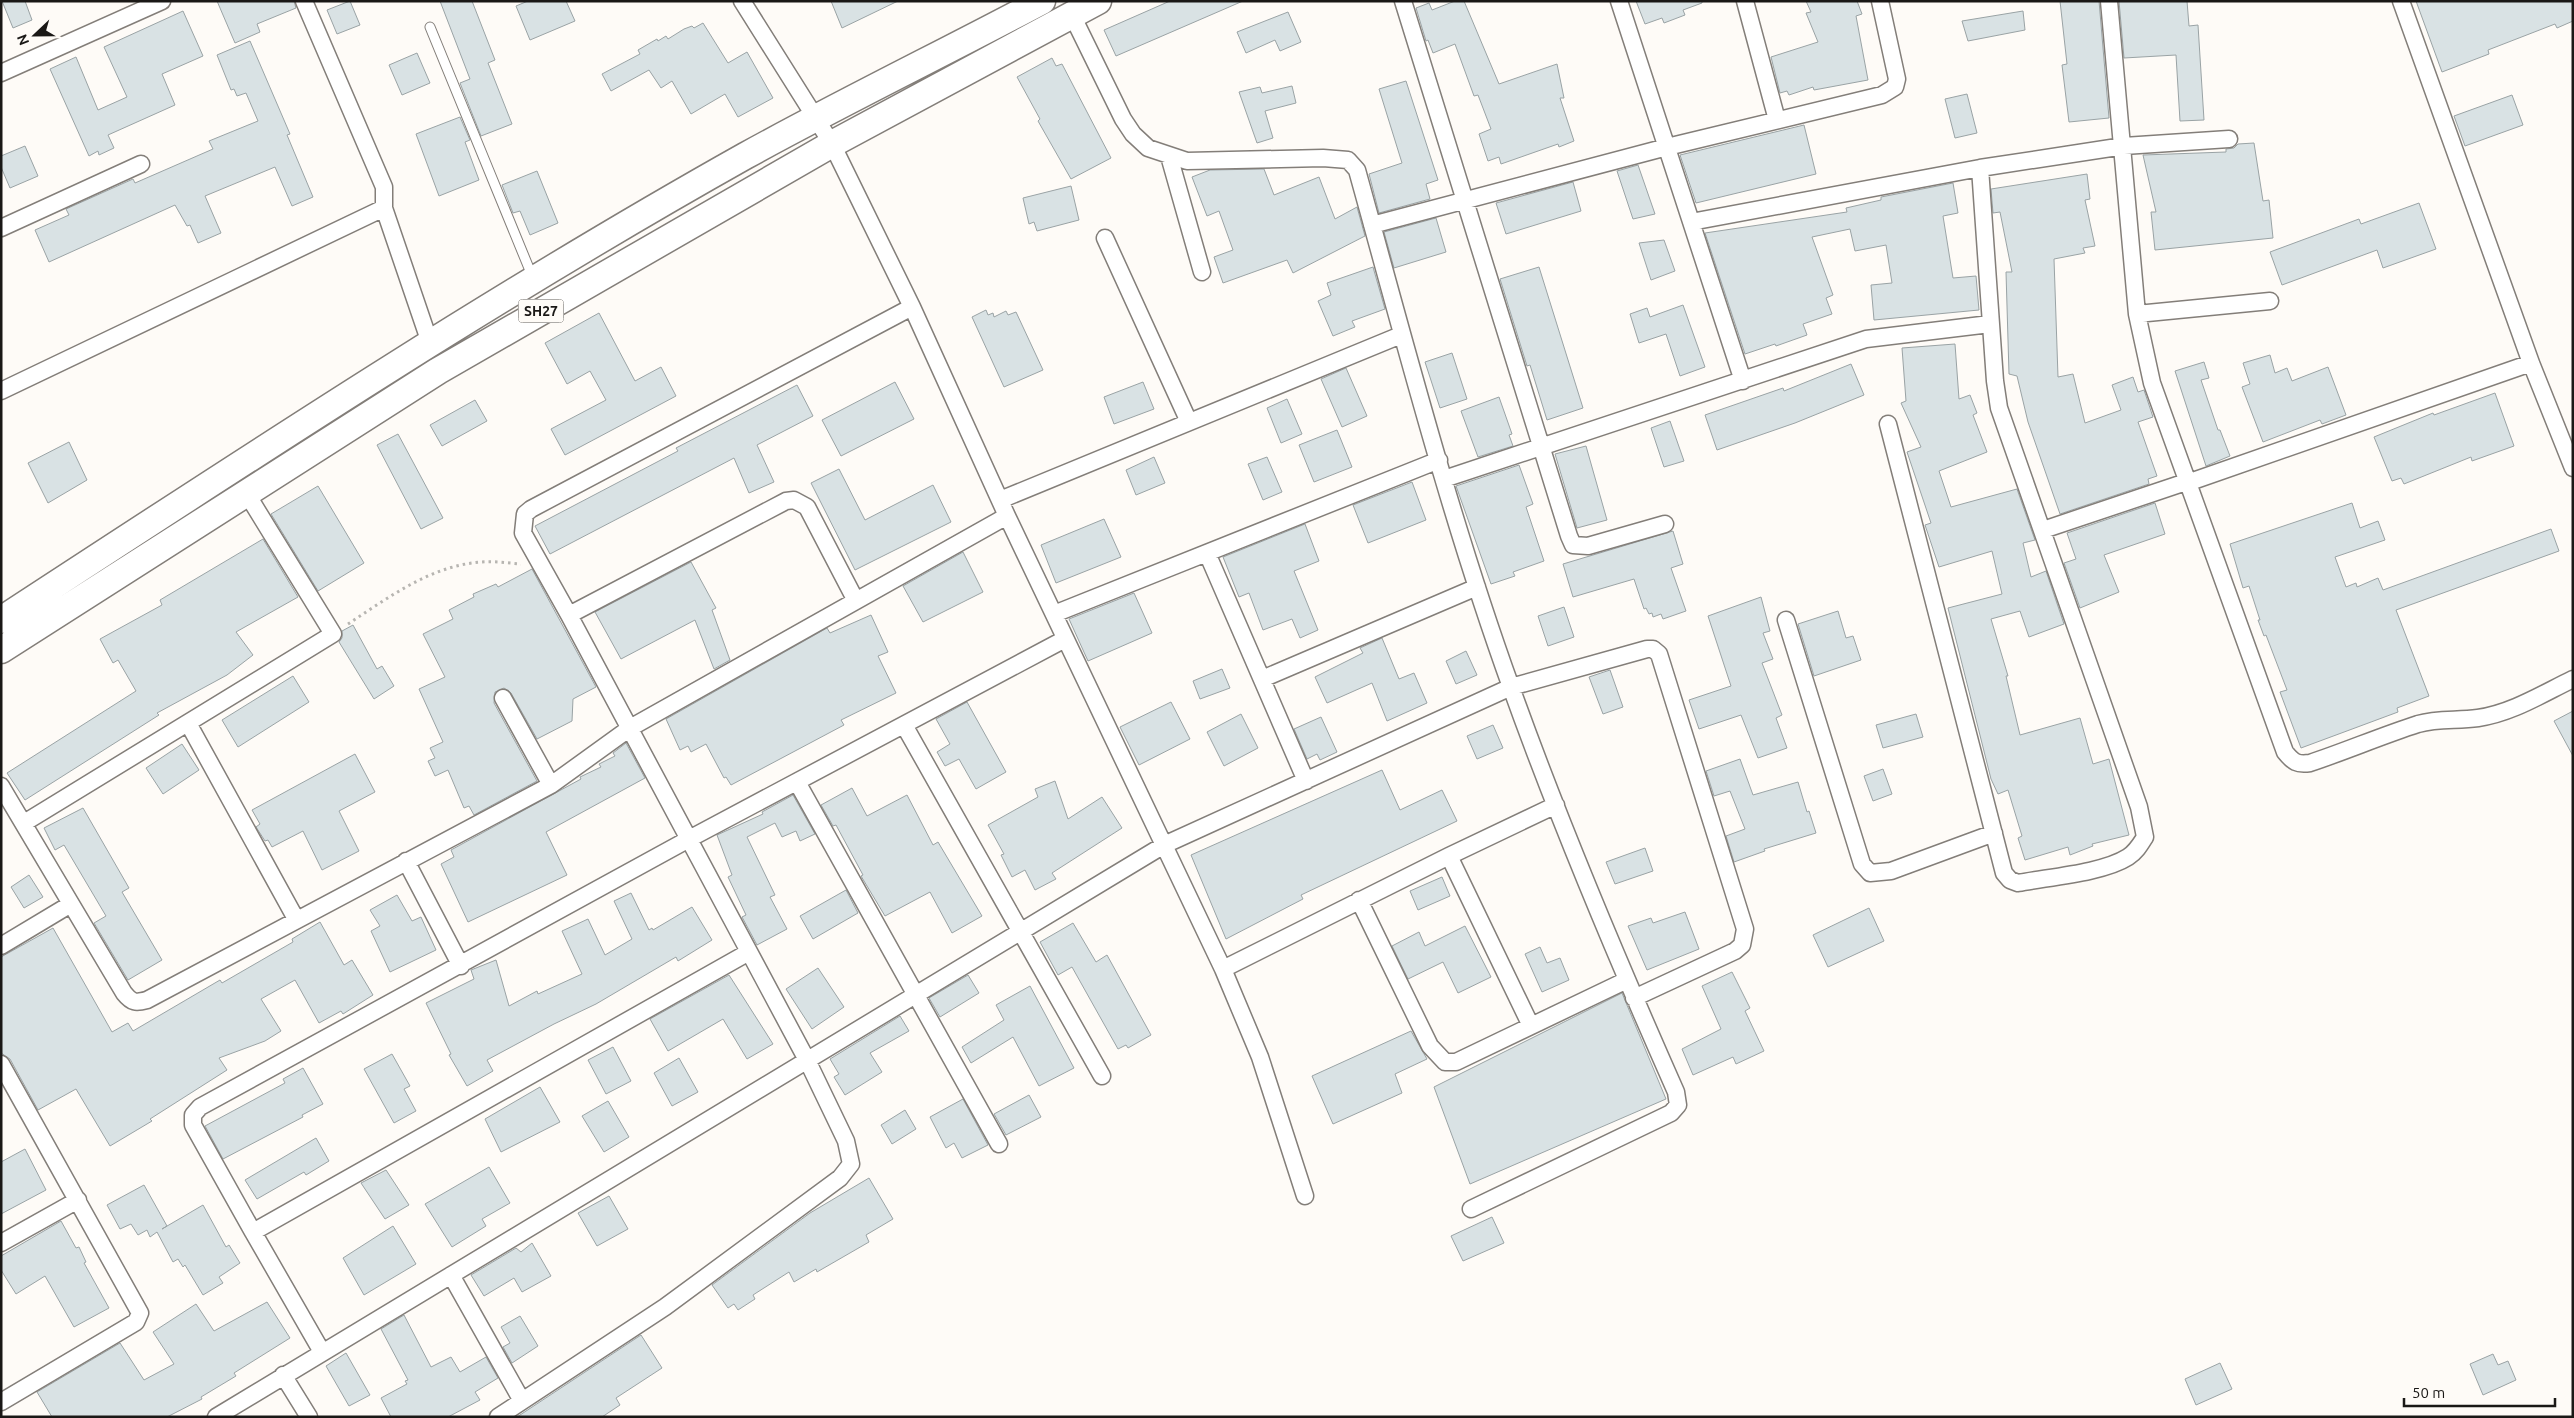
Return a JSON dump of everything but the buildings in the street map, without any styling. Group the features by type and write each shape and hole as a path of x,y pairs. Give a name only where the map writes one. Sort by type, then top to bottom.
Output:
{"main road":[{"name":"SH27","path":"1,620 304,422 534,280 746,156 1042,1"},
{"name":"SH27","path":"1,650 438,371 832,144 1098,1"},
{"path":"304,422 321,446"}],"street":[{"path":"1,73 141,5 162,1"},
{"path":"304,1 384,187 384,208 430,343"},
{"path":"742,1 832,144 912,307 1065,639 1224,969 1260,1057 1304,1196"},
{"path":"1403,1 1541,447 1573,544 1588,546 1664,524"},
{"path":"1619,1 1743,381"},
{"path":"1745,1 1777,120"},
{"path":"1372,225 1666,146 1882,95 1895,87 1897,79 1880,1"},
{"path":"2109,1 2124,146 2137,314 2152,383 2286,752 2291,760 2299,764 2324,758 2418,724 2440,719 2477,718 2500,713 2517,707 2573,679"},
{"path":"2401,1 2531,363 2573,468"},
{"path":"1072,15 1133,134 1148,148 1187,161 1323,158 1348,160 1358,170 1401,335 1477,588 1511,687 1556,805 1634,998 1676,1092 1678,1105 1672,1113 1471,1209"},
{"path":"1691,222 1980,168 2124,146 2229,138"},
{"path":"1168,156 1202,272"},
{"path":"1,228 140,164"},
{"path":"1888,424 2004,873 2010,880 2018,883 2115,864 2138,848 2145,837 2139,807 1999,408 1990,324 1980,168"},
{"path":"1,391 384,208"},
{"path":"1105,238 1189,422"},
{"path":"2137,314 2270,301"},
{"path":"498,1417 665,1307 840,1178 851,1164 846,1141 808,1062 542,564 523,533 525,514 531,509 912,307"},
{"path":"1444,479 1851,344 1881,336 1990,324"},
{"path":"1000,500 1401,335"},
{"path":"2043,530 2187,483 2531,363"},
{"path":"1054,614 1439,460"},
{"path":"24,823 332,634 247,494"},
{"path":"569,615 786,500 794,500 807,507 856,601"},
{"path":"1,786 124,993 134,1003 147,1000 551,784 630,728 1008,516"},
{"path":"1207,552 1306,780"},
{"path":"1262,679 1477,588"},
{"path":"1786,620 1862,864 1870,873 1891,872 1994,833"},
{"path":"322,1352 193,1125 193,1115 196,1110 689,839 1065,639"},
{"path":"216,1417 283,1375 808,1062 1164,845 1511,687 1647,649 1653,649 1659,654 1745,929 1742,945 1735,951 1634,998"},
{"path":"503,698 551,784"},
{"path":"188,723 296,919"},
{"path":"904,725 1102,1076"},
{"path":"796,782 999,1144"},
{"path":"1224,969 1359,900 1556,805"},
{"path":"1449,856 1531,1026"},
{"path":"406,861 461,966"},
{"path":"1359,900 1430,1046 1445,1062 1456,1062 1627,980"},
{"path":"1,946 72,904"},
{"path":"253,1232 750,952"},
{"path":"1,1402 136,1322 140,1317 139,1309 78,1200 3,1073"},
{"path":"1,1244 78,1200"},
{"path":"450,1275 522,1401"},
{"path":"283,1375 309,1417"}],"lane":[{"path":"430,27 534,280"}],"path":[{"path":"332,634 407,587 449,568 483,562 542,564"}]}
